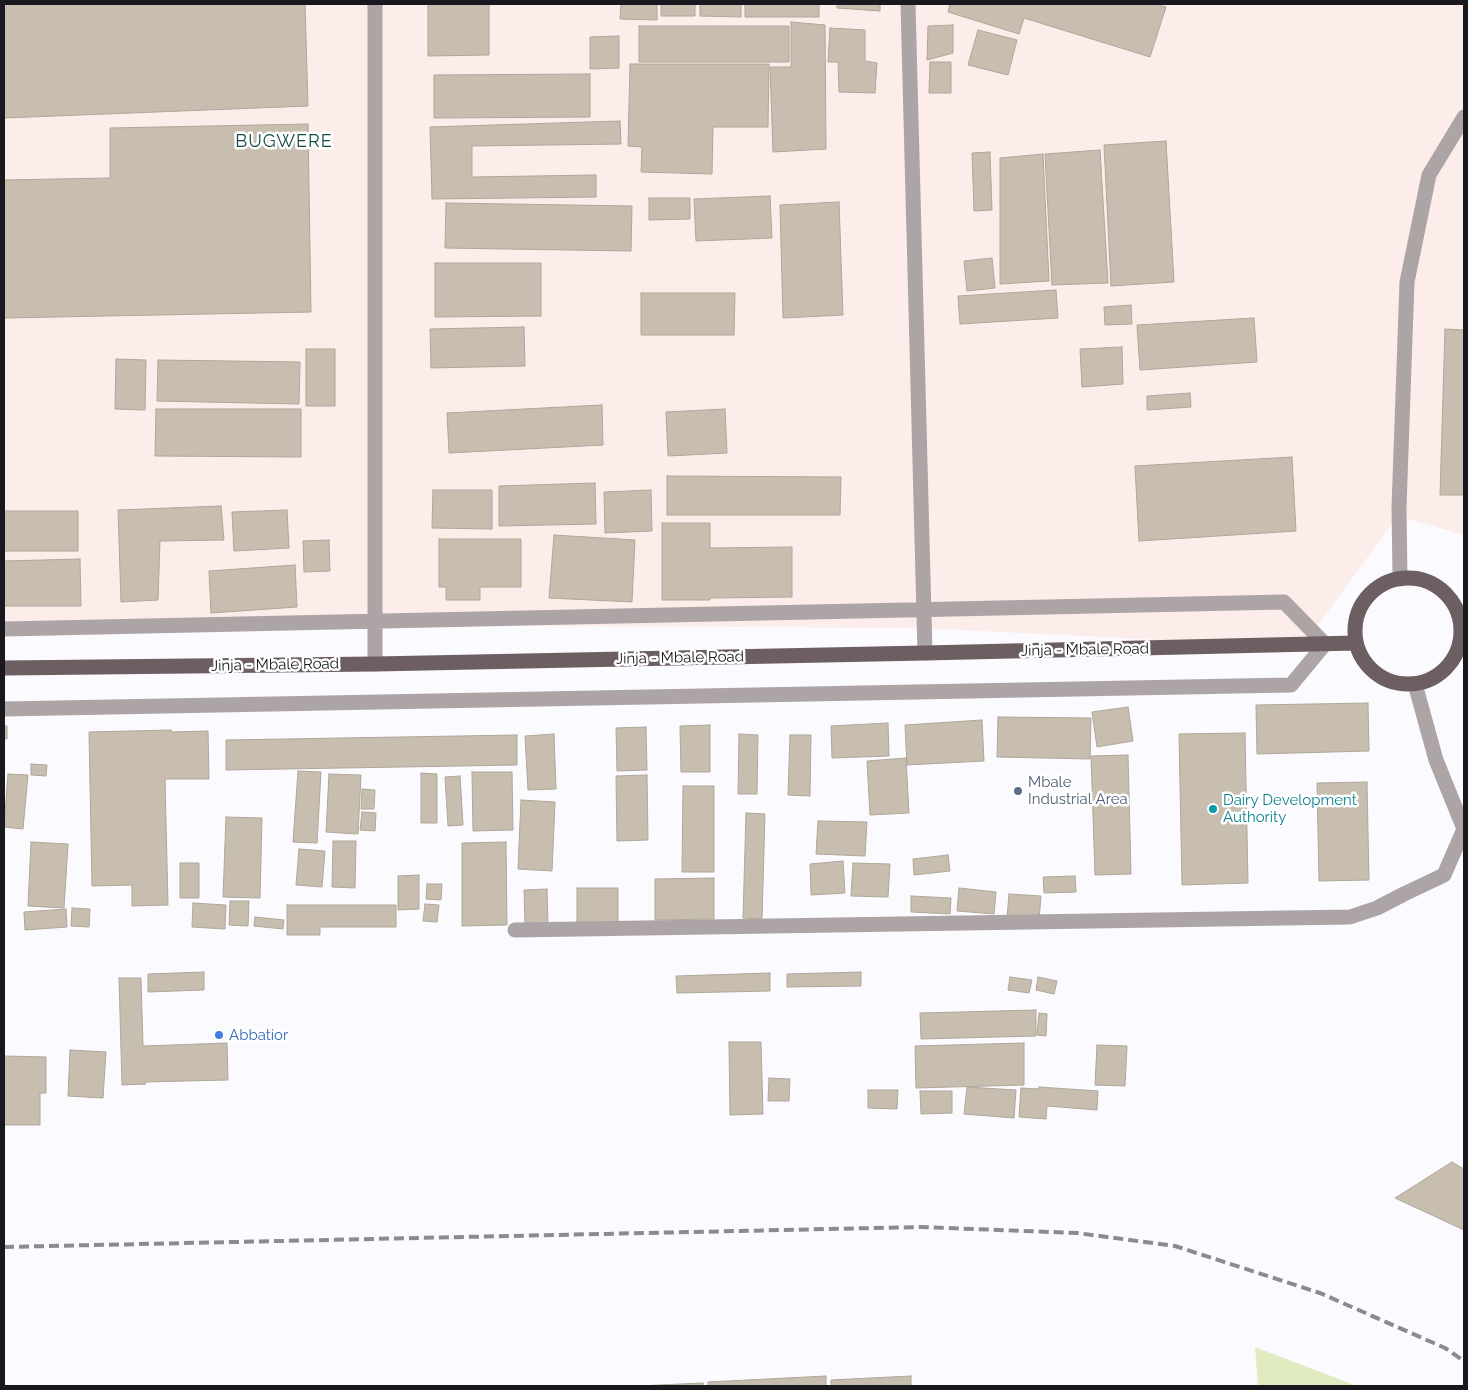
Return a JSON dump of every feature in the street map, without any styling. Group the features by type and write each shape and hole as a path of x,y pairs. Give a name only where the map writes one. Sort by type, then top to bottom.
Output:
{"main road":[{"path":"1400,579 1417,579 1433,584 1460,606 1460,640 1455,656 1444,669 1431,679 1415,684 1398,684 1383,678 1369,668 1360,655 1355,639 1355,622 1360,607 1371,593 1384,584 1400,579"},
{"name":"Jinja - Mbale Road","path":"4,668 375,664 1356,643"}],"street":[{"path":"375,4 375,664"},
{"path":"908,4 924,653"},
{"path":"1400,579 1399,507 1407,282 1429,175 1464,117"},
{"path":"4,629 1284,602 1325,644 1291,685 4,709"},
{"path":"515,930 1350,917 1377,908 1444,875 1464,829 1436,760 1415,684"}],"shaded area":[{"path":"4,4 1464,4 1464,535 1398,516 1302,647 920,628 4,623"}],"green space":[{"path":"1255,1347 1357,1386 1258,1386"}],"building":[{"path":"4,4 305,4 308,106 4,118"},
{"path":"428,4 489,4 489,55 428,56"},
{"path":"621,4 657,4 657,20 620,19"},
{"path":"661,4 695,4 695,16 661,16"},
{"path":"700,4 741,4 741,17 700,16"},
{"path":"745,4 819,4 819,17 745,17"},
{"path":"837,4 880,4 880,11 837,8"},
{"path":"950,4 1155,4 1166,7 1150,57 1024,18 1019,34 948,12"},
{"path":"791,22 825,25 826,149 773,152 770,67 791,67"},
{"path":"953,25 953,53 927,60 928,26"},
{"path":"639,26 789,26 789,62 639,62"},
{"path":"830,28 865,30 865,61 877,63 875,93 839,92 838,62 828,62"},
{"path":"978,30 1017,40 1008,75 968,65"},
{"path":"619,36 619,68 590,69 590,37"},
{"path":"930,62 951,62 951,93 929,93"},
{"path":"630,64 769,64 768,127 713,127 712,174 641,172 642,147 628,146"},
{"path":"590,74 590,117 434,118 434,75"},
{"path":"620,121 621,144 472,146 472,177 596,175 596,197 432,199 430,127"},
{"path":"308,124 311,312 4,318 4,180 110,178 110,128"},
{"path":"1166,141 1174,282 1111,286 1104,145"},
{"path":"1100,150 1108,283 1052,285 1045,154"},
{"path":"990,152 992,210 974,211 972,153"},
{"path":"1043,154 1049,281 1000,284 1000,158"},
{"path":"770,196 772,238 696,241 694,199"},
{"path":"649,198 690,198 690,219 649,220"},
{"path":"839,202 843,315 783,318 780,205"},
{"path":"446,203 632,206 631,251 445,248"},
{"path":"992,258 995,288 967,291 964,261"},
{"path":"435,263 541,263 541,316 435,317"},
{"path":"1056,290 1058,318 960,324 958,296"},
{"path":"641,293 735,293 734,335 641,335"},
{"path":"1131,305 1132,324 1105,325 1104,307"},
{"path":"1254,318 1257,362 1140,370 1137,325"},
{"path":"524,327 525,366 431,368 430,329"},
{"path":"1445,329 1464,330 1464,495 1440,495"},
{"path":"1122,347 1123,384 1082,387 1080,349"},
{"path":"306,349 335,349 335,406 306,406"},
{"path":"116,359 146,360 145,410 115,409"},
{"path":"158,360 300,362 299,404 157,401"},
{"path":"1190,393 1191,407 1147,410 1147,396"},
{"path":"602,405 603,445 449,453 447,413"},
{"path":"156,409 301,409 301,457 155,456"},
{"path":"725,409 727,453 668,456 666,412"},
{"path":"1292,457 1296,531 1139,541 1135,466"},
{"path":"667,476 841,477 840,515 667,515"},
{"path":"595,483 596,524 499,526 499,486"},
{"path":"433,490 492,490 492,529 432,528"},
{"path":"651,490 652,531 605,533 604,492"},
{"path":"221,506 224,540 160,541 158,600 121,602 118,510"},
{"path":"287,510 289,548 234,551 232,512"},
{"path":"4,511 78,511 78,551 4,551"},
{"path":"662,523 710,523 710,548 792,547 792,597 662,600"},
{"path":"554,535 635,540 632,602 549,598"},
{"path":"439,539 521,539 521,587 480,587 480,600 446,600 446,587 439,587"},
{"path":"329,540 330,571 304,572 303,541"},
{"path":"80,559 81,606 4,606 4,561"},
{"path":"295,565 297,607 211,613 209,571"},
{"path":"1368,703 1369,751 1257,754 1256,705"},
{"path":"1128,707 1133,741 1097,747 1092,712"},
{"path":"998,717 1091,718 1090,759 997,757"},
{"path":"982,720 984,761 907,765 905,725"},
{"path":"888,723 889,756 832,758 831,726"},
{"path":"710,725 710,772 681,772 680,726"},
{"path":"4,726 7,726 7,739 4,739"},
{"path":"646,727 647,770 617,771 616,728"},
{"path":"171,730 171,732 208,731 209,779 165,779 168,905 132,906 132,885 92,886 89,732"},
{"name":"Dairy Development Authority","path":"1245,733 1248,883 1182,885 1179,734"},
{"path":"554,734 556,789 528,790 525,736"},
{"path":"739,734 758,735 757,794 738,794"},
{"path":"517,735 517,765 226,770 226,740"},
{"path":"790,735 811,735 810,796 788,795"},
{"path":"1128,755 1131,874 1095,875 1091,756"},
{"path":"906,758 909,813 870,815 867,761"},
{"path":"31,764 47,765 46,776 31,775"},
{"path":"298,771 321,772 317,843 293,842"},
{"path":"472,772 512,772 513,830 473,831"},
{"path":"421,773 437,774 437,823 421,823"},
{"path":"8,774 28,775 23,829 4,827"},
{"path":"329,774 361,775 358,834 326,832"},
{"path":"647,775 648,840 617,841 616,776"},
{"path":"460,776 463,825 448,826 445,777"},
{"path":"1367,782 1369,880 1319,881 1317,783"},
{"path":"683,786 714,786 714,872 682,872"},
{"path":"362,789 375,790 374,809 361,809"},
{"path":"521,800 555,802 552,871 518,869"},
{"path":"362,812 376,813 375,831 360,830"},
{"path":"746,813 765,814 762,919 743,918"},
{"path":"226,817 262,818 260,898 223,897"},
{"path":"818,821 867,822 865,856 816,854"},
{"path":"333,841 356,841 355,888 332,887"},
{"path":"31,842 68,844 64,908 28,906"},
{"path":"506,842 507,925 462,926 462,843"},
{"path":"299,849 325,851 322,887 296,885"},
{"path":"948,855 950,871 914,875 913,859"},
{"path":"843,861 845,893 811,895 810,864"},
{"path":"180,863 199,863 199,898 180,898"},
{"path":"853,863 890,864 888,897 851,896"},
{"path":"419,875 419,909 398,910 398,876"},
{"path":"1075,876 1076,892 1044,893 1043,877"},
{"path":"714,878 714,919 655,920 655,879"},
{"path":"427,884 442,884 441,900 426,899"},
{"path":"577,888 618,888 618,922 577,923"},
{"path":"959,888 996,892 994,914 957,911"},
{"path":"547,889 548,923 525,924 524,890"},
{"path":"1009,894 1041,896 1039,920 1007,918"},
{"path":"911,896 951,898 950,914 911,912"},
{"path":"230,901 249,901 248,926 229,925"},
{"path":"193,903 226,905 225,929 192,927"},
{"path":"425,904 439,905 437,922 423,921"},
{"path":"287,905 396,905 396,927 320,927 320,935 287,935"},
{"path":"72,908 90,909 89,927 71,926"},
{"path":"66,909 67,927 25,930 24,912"},
{"path":"255,917 284,920 283,929 254,926"},
{"path":"204,972 204,990 148,992 148,974"},
{"path":"861,972 861,986 787,987 787,974"},
{"path":"770,973 770,991 677,993 676,976"},
{"path":"1010,977 1032,980 1029,993 1008,990"},
{"path":"1038,977 1057,981 1054,994 1036,990"},
{"path":"119,978 141,978 143,1046 227,1043 228,1080 145,1082 146,1084 122,1085"},
{"path":"1036,1010 1036,1036 921,1039 920,1013"},
{"path":"1039,1013 1047,1014 1046,1036 1037,1035"},
{"path":"729,1042 761,1042 763,1114 730,1115"},
{"path":"1024,1043 1024,1085 916,1088 915,1046"},
{"path":"1097,1045 1127,1046 1125,1086 1095,1085"},
{"path":"70,1050 106,1052 103,1098 68,1096"},
{"path":"4,1056 46,1057 46,1093 40,1093 40,1125 4,1125"},
{"path":"769,1078 790,1079 789,1101 768,1101"},
{"path":"967,1087 1016,1090 1014,1118 964,1114"},
{"path":"1039,1087 1098,1091 1097,1110 1047,1106 1046,1119 1019,1117 1021,1088 1039,1089"},
{"path":"868,1090 898,1090 897,1109 868,1108"},
{"path":"920,1091 952,1091 952,1113 921,1114"},
{"path":"1452,1162 1464,1169 1464,1230 1395,1198"},
{"path":"826,1376 826,1386 708,1386 708,1382"},
{"path":"911,1376 911,1386 831,1386 831,1380"},
{"path":"703,1383 704,1386 637,1386"}],"railway":[{"path":"4,1247 921,1227 1077,1233 1175,1246 1320,1293 1445,1348 1464,1361"}],"place":[{"name":"Mbale Industrial Area","path":"1018,791"},
{"name":"Dairy Development Authority","path":"1213,809"},
{"name":"Abbatior","path":"219,1035"}],"district":[{"name":"BUGWERE","path":"284,142"}]}
